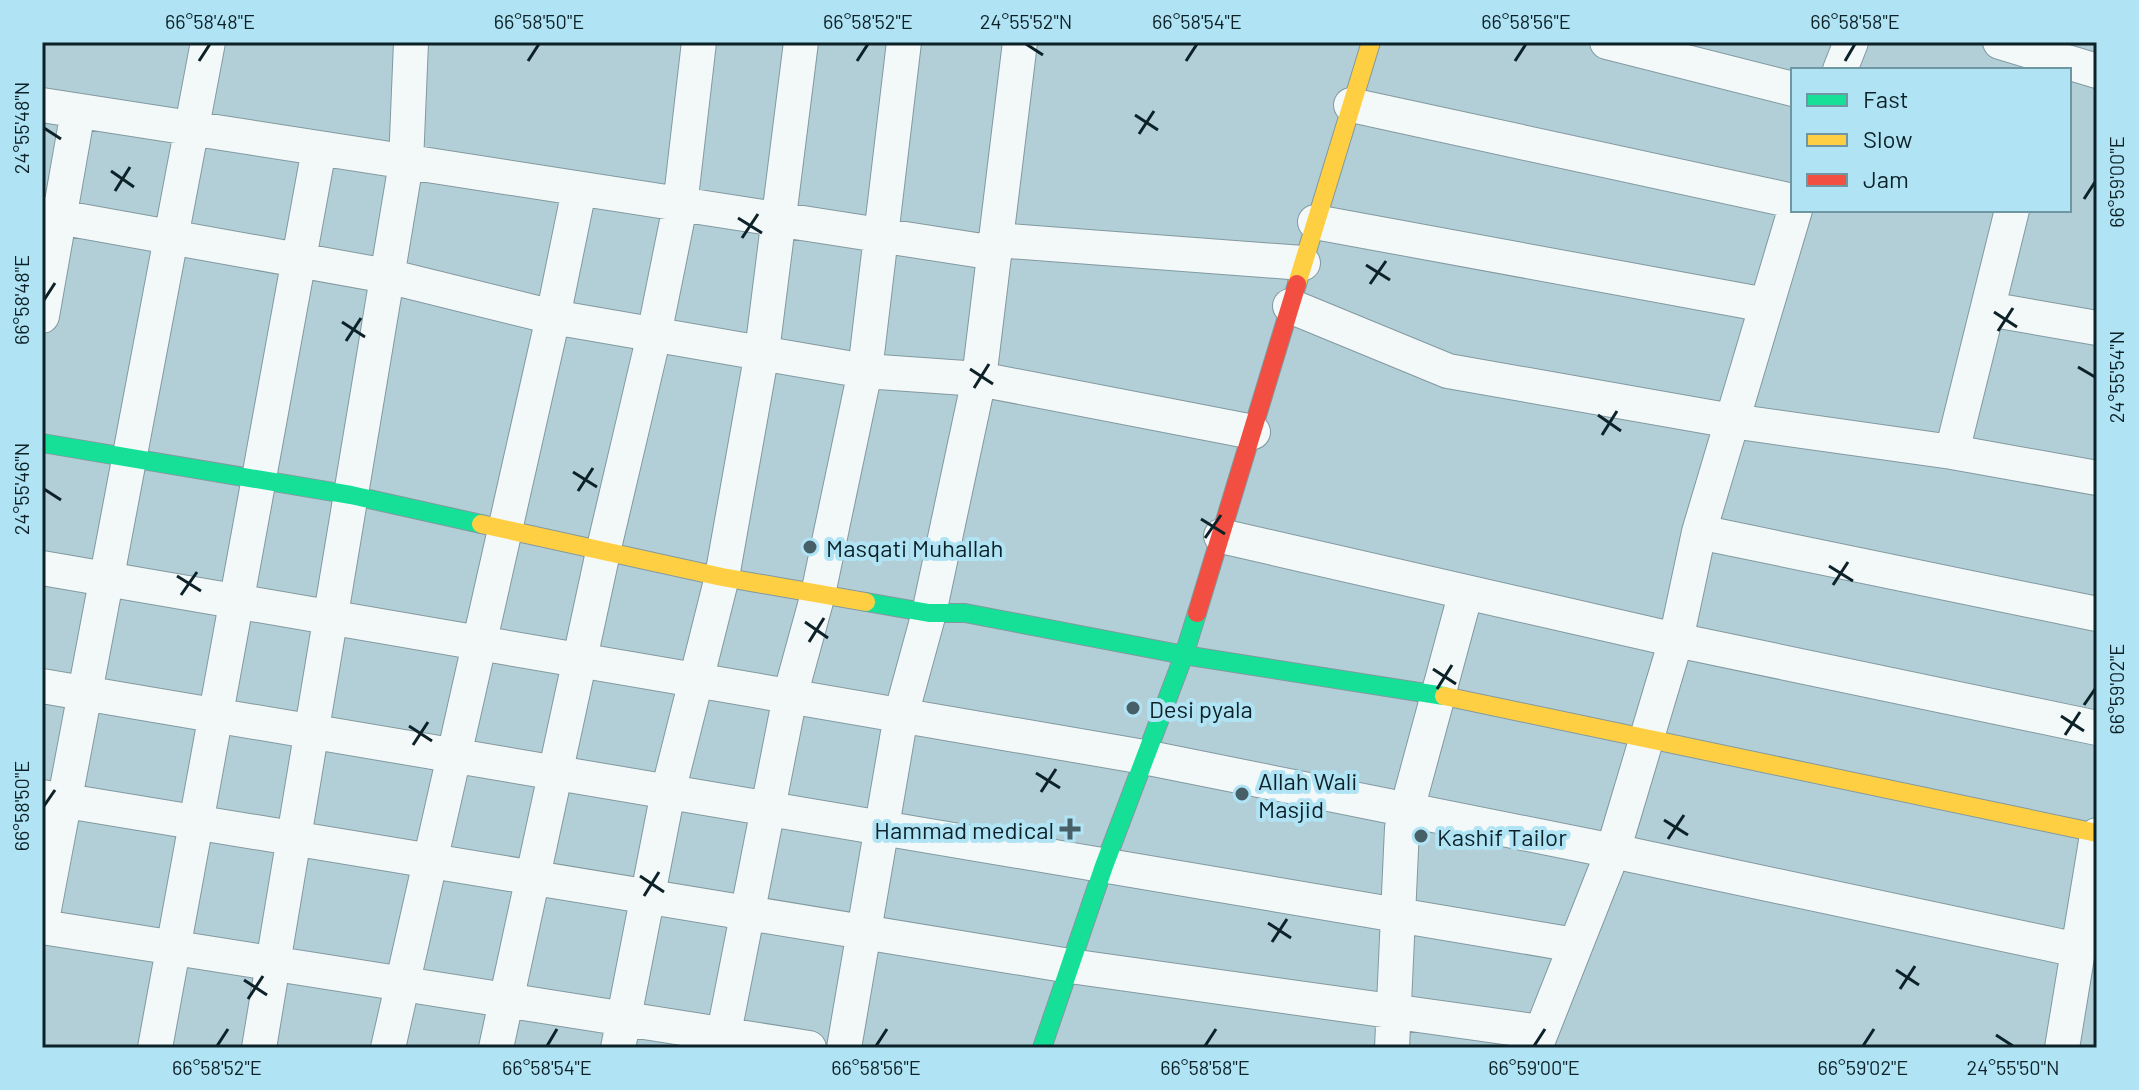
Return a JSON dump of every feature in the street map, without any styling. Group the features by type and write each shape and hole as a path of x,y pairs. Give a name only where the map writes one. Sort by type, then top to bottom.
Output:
{"street":[{"path":"42,920 53,799 86,693 208,42"},
{"path":"259,1048 406,163 411,42"},
{"path":"496,1048 603,552 654,335 680,206 699,42"},
{"path":"621,1033 668,792 722,577 762,352 801,42"},
{"path":"722,1041 790,696 818,594 865,371 904,42"},
{"path":"844,1048 901,715 929,613 979,379 1020,42"},
{"path":"1042,1048 1104,866 1184,655 1371,42"},
{"path":"1607,42 1791,88"},
{"path":"1841,68 1851,42"},
{"path":"2000,42 2097,71"},
{"path":"42,105 881,237 995,247 1303,263"},
{"path":"1351,105 1791,201"},
{"path":"42,316 51,215 78,111"},
{"path":"155,1048 319,149"},
{"path":"388,1048 579,190"},
{"path":"53,799 1070,966 1394,1012 1538,1040 1613,851 1676,640 1699,532 1794,212"},
{"path":"1952,452 2012,212"},
{"path":"51,215 387,276 553,317 865,371 979,379 1253,432"},
{"path":"1315,222 1766,305"},
{"path":"1290,306 1448,371 1732,421 1952,452 2097,478"},
{"path":"1988,309 2097,328"},
{"path":"42,443 351,495 722,577 929,613 965,613 1184,655 1437,695 2097,834 2062,1048"},
{"path":"1699,532 2097,614"},
{"path":"1221,536 1676,640 2097,728"},
{"path":"42,568 1144,757 1613,851 2078,950"},
{"path":"1392,1048 1402,828 1466,592"},
{"path":"42,686 1575,945"},
{"path":"42,927 507,1000 621,1033 809,1048"}],"traffic: fast":[{"path":"42,443 351,495 481,524"},
{"path":"866,602 929,613 965,613 1184,655 1444,696"},
{"path":"1042,1048 1104,866 1197,613"}],"traffic: slow":[{"path":"1297,284 1371,42"},
{"path":"481,524 722,577 866,602"},
{"path":"1444,696 2097,833"}],"traffic: jam":[{"path":"1197,613 1297,284"}],"place":[{"name":"Masqati Muhallah","path":"810,547"},
{"name":"Desi pyala","path":"1133,708"},
{"name":"Allah Wali Masjid","path":"1242,794"},
{"name":"Hammad medical","path":"1070,829"},
{"name":"Kashif Tailor","path":"1421,836"}]}
